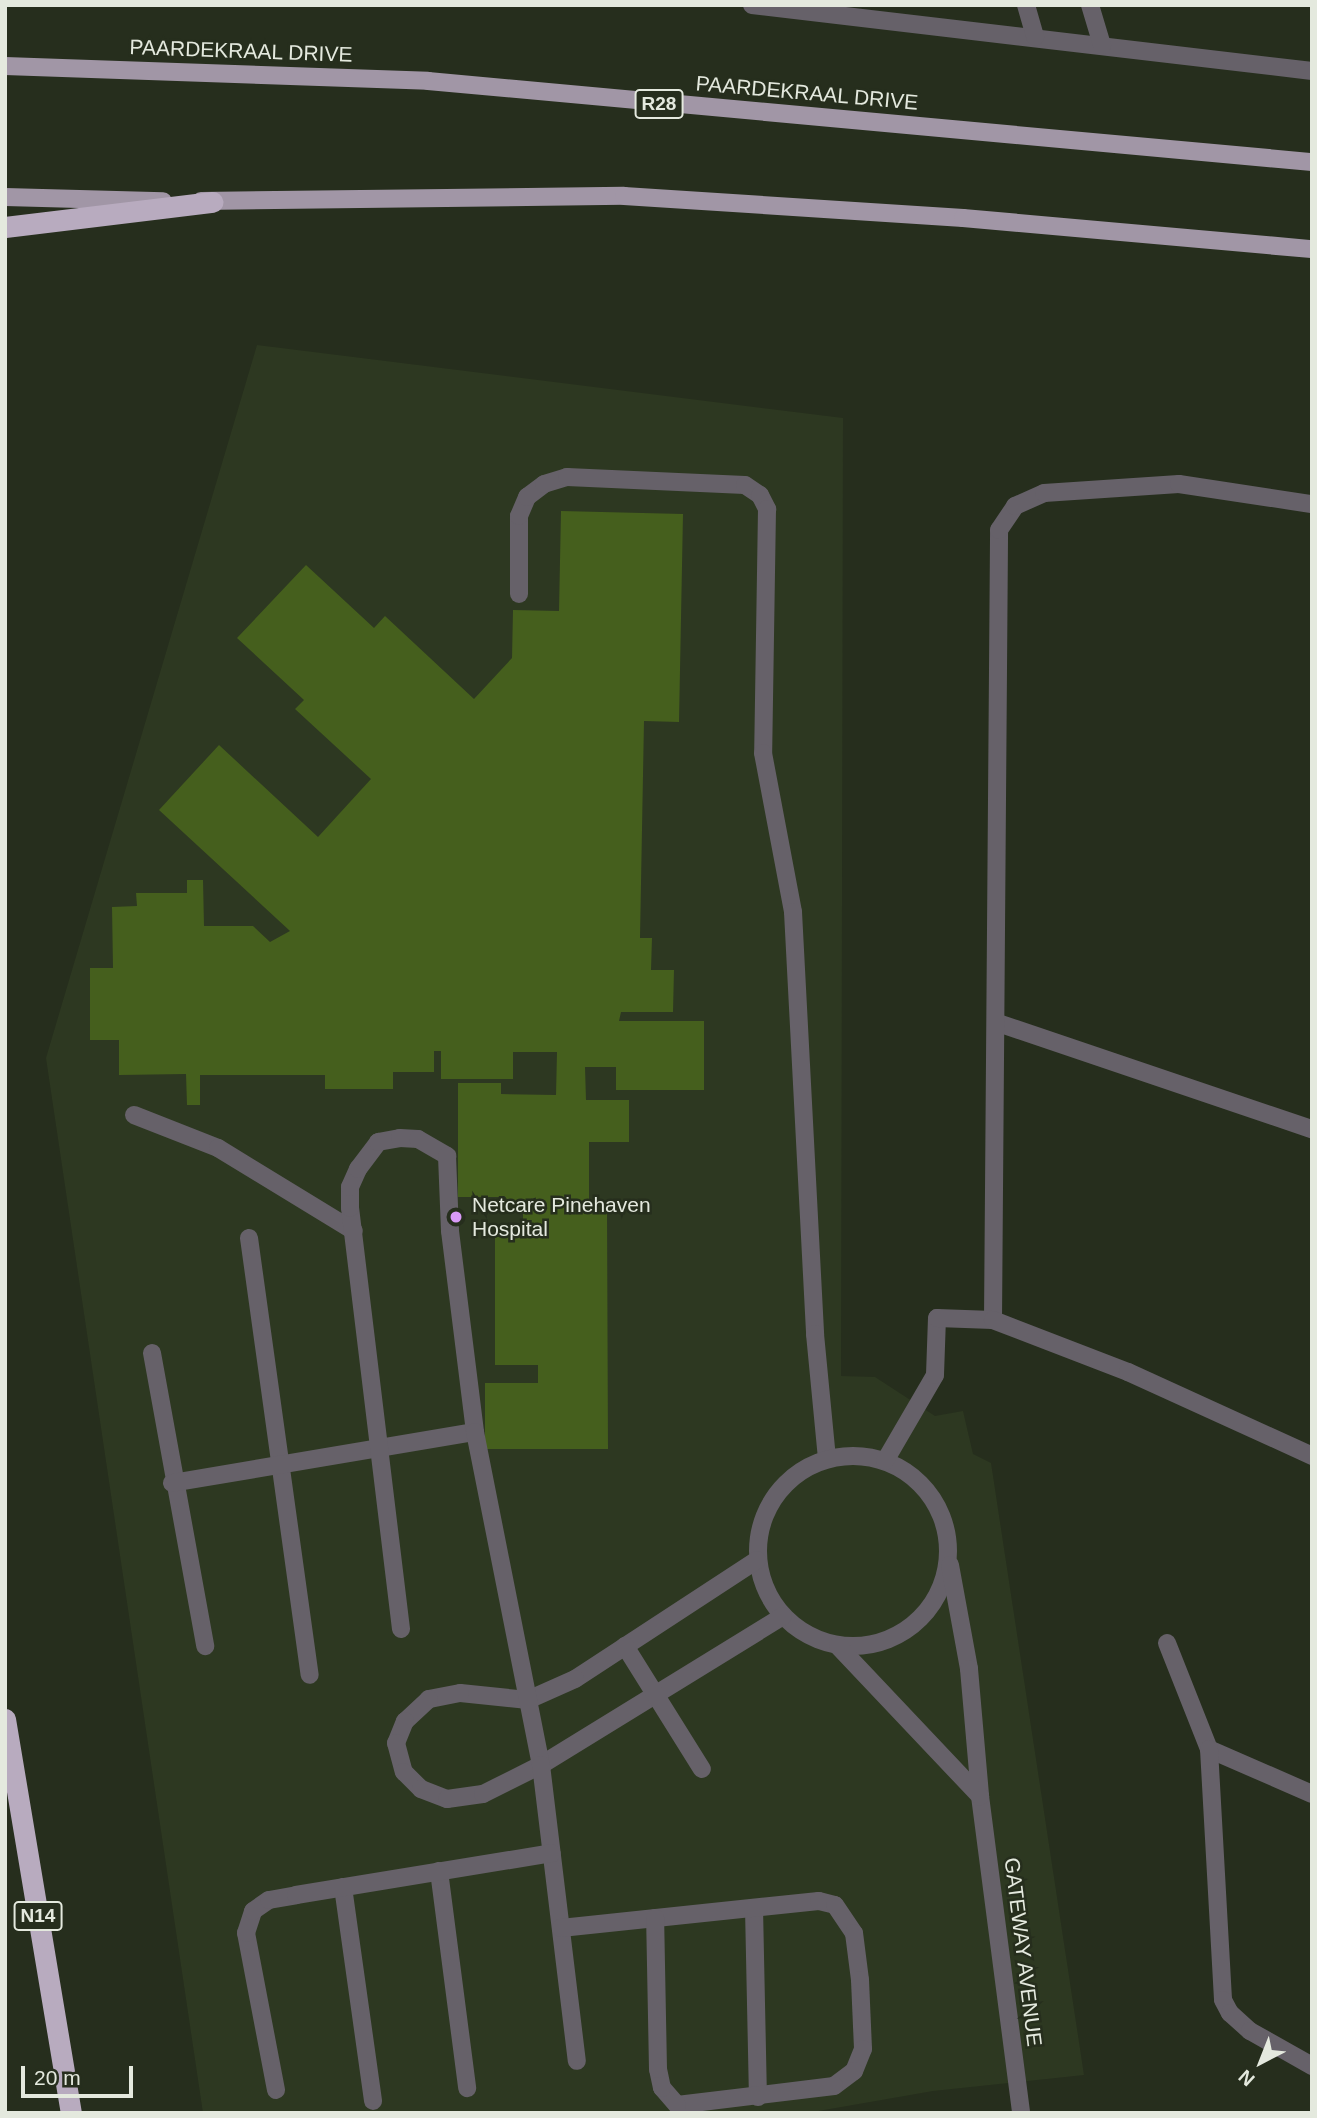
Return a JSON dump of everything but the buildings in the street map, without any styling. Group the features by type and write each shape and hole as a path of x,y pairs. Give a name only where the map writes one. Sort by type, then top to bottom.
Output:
{"highway":[{"path":"5,227 212,202"},
{"name":"N14","path":"5,1719 71,2113"}],"main road":[{"name":"PAARDEKRAAL DRIVE","path":"5,66 428,81 1312,162"},
{"path":"5,197 212,202 624,196 963,218 1312,248"}],"street":[{"path":"752,5 1312,71"},
{"path":"1026,5 1035,37"},
{"path":"1090,5 1102,45"},
{"path":"519,594 519,516 527,497 544,484 567,477 745,485 760,495 766,509 763,753 793,912 815,1334 827,1458"},
{"path":"993,1320 998,1023 999,530 1014,506 1044,493 1179,484 1312,504"},
{"path":"998,1023 1312,1129"},
{"path":"134,1115 218,1148 354,1231"},
{"path":"401,1629 377,1447 350,1187 378,1142 418,1139 447,1156 450,1231 475,1432 541,1765 577,2061"},
{"path":"250,1238 310,1675"},
{"path":"885,1461 935,1375 937,1318 993,1320 1128,1373 1312,1456"},
{"path":"152,1353 173,1483 205,1646"},
{"path":"173,1483 475,1432"},
{"path":"857,1455 885,1461 911,1475 932,1498 945,1527 948,1559 941,1589 924,1616 899,1635 870,1646 838,1646 808,1636 783,1616 765,1590 757,1560 758,1533 767,1508 782,1486 803,1469 827,1458 857,1455"},
{"name":"GATEWAY AVENUE","path":"948,1559 969,1669 980,1796 1021,2113"},
{"path":"757,1560 575,1679 528,1700 460,1693 429,1699 405,1721 396,1743 404,1772 421,1789 447,1800 483,1794 541,1765 783,1616"},
{"path":"1167,1643 1209,1749 1223,2000 1230,2013 1250,2031 1312,2066"},
{"path":"625,1646 702,1769"},
{"path":"838,1646 980,1796"},
{"path":"1209,1749 1312,1794"},
{"path":"276,2090 246,1933 253,1911 269,1900 552,1853"},
{"path":"439,1871 467,2088"},
{"path":"343,1887 373,2101"},
{"path":"561,1928 655,1918 754,1908 819,1901 835,1905 845,1914 855,1933 863,2049 847,2080 758,2097 687,2107 677,2105 662,2088 658,2070 655,1918"},
{"path":"754,1908 758,2097"}],"shaded area":[{"name":"Netcare Pinehaven Hospital","path":"257,345 843,418 841,1376 875,1377 935,1416 963,1411 973,1454 991,1463 1084,2075 933,2091 807,2113 203,2113 46,1058"}],"place":[{"name":"Netcare Pinehaven Hospital","path":"456,1217"}]}
